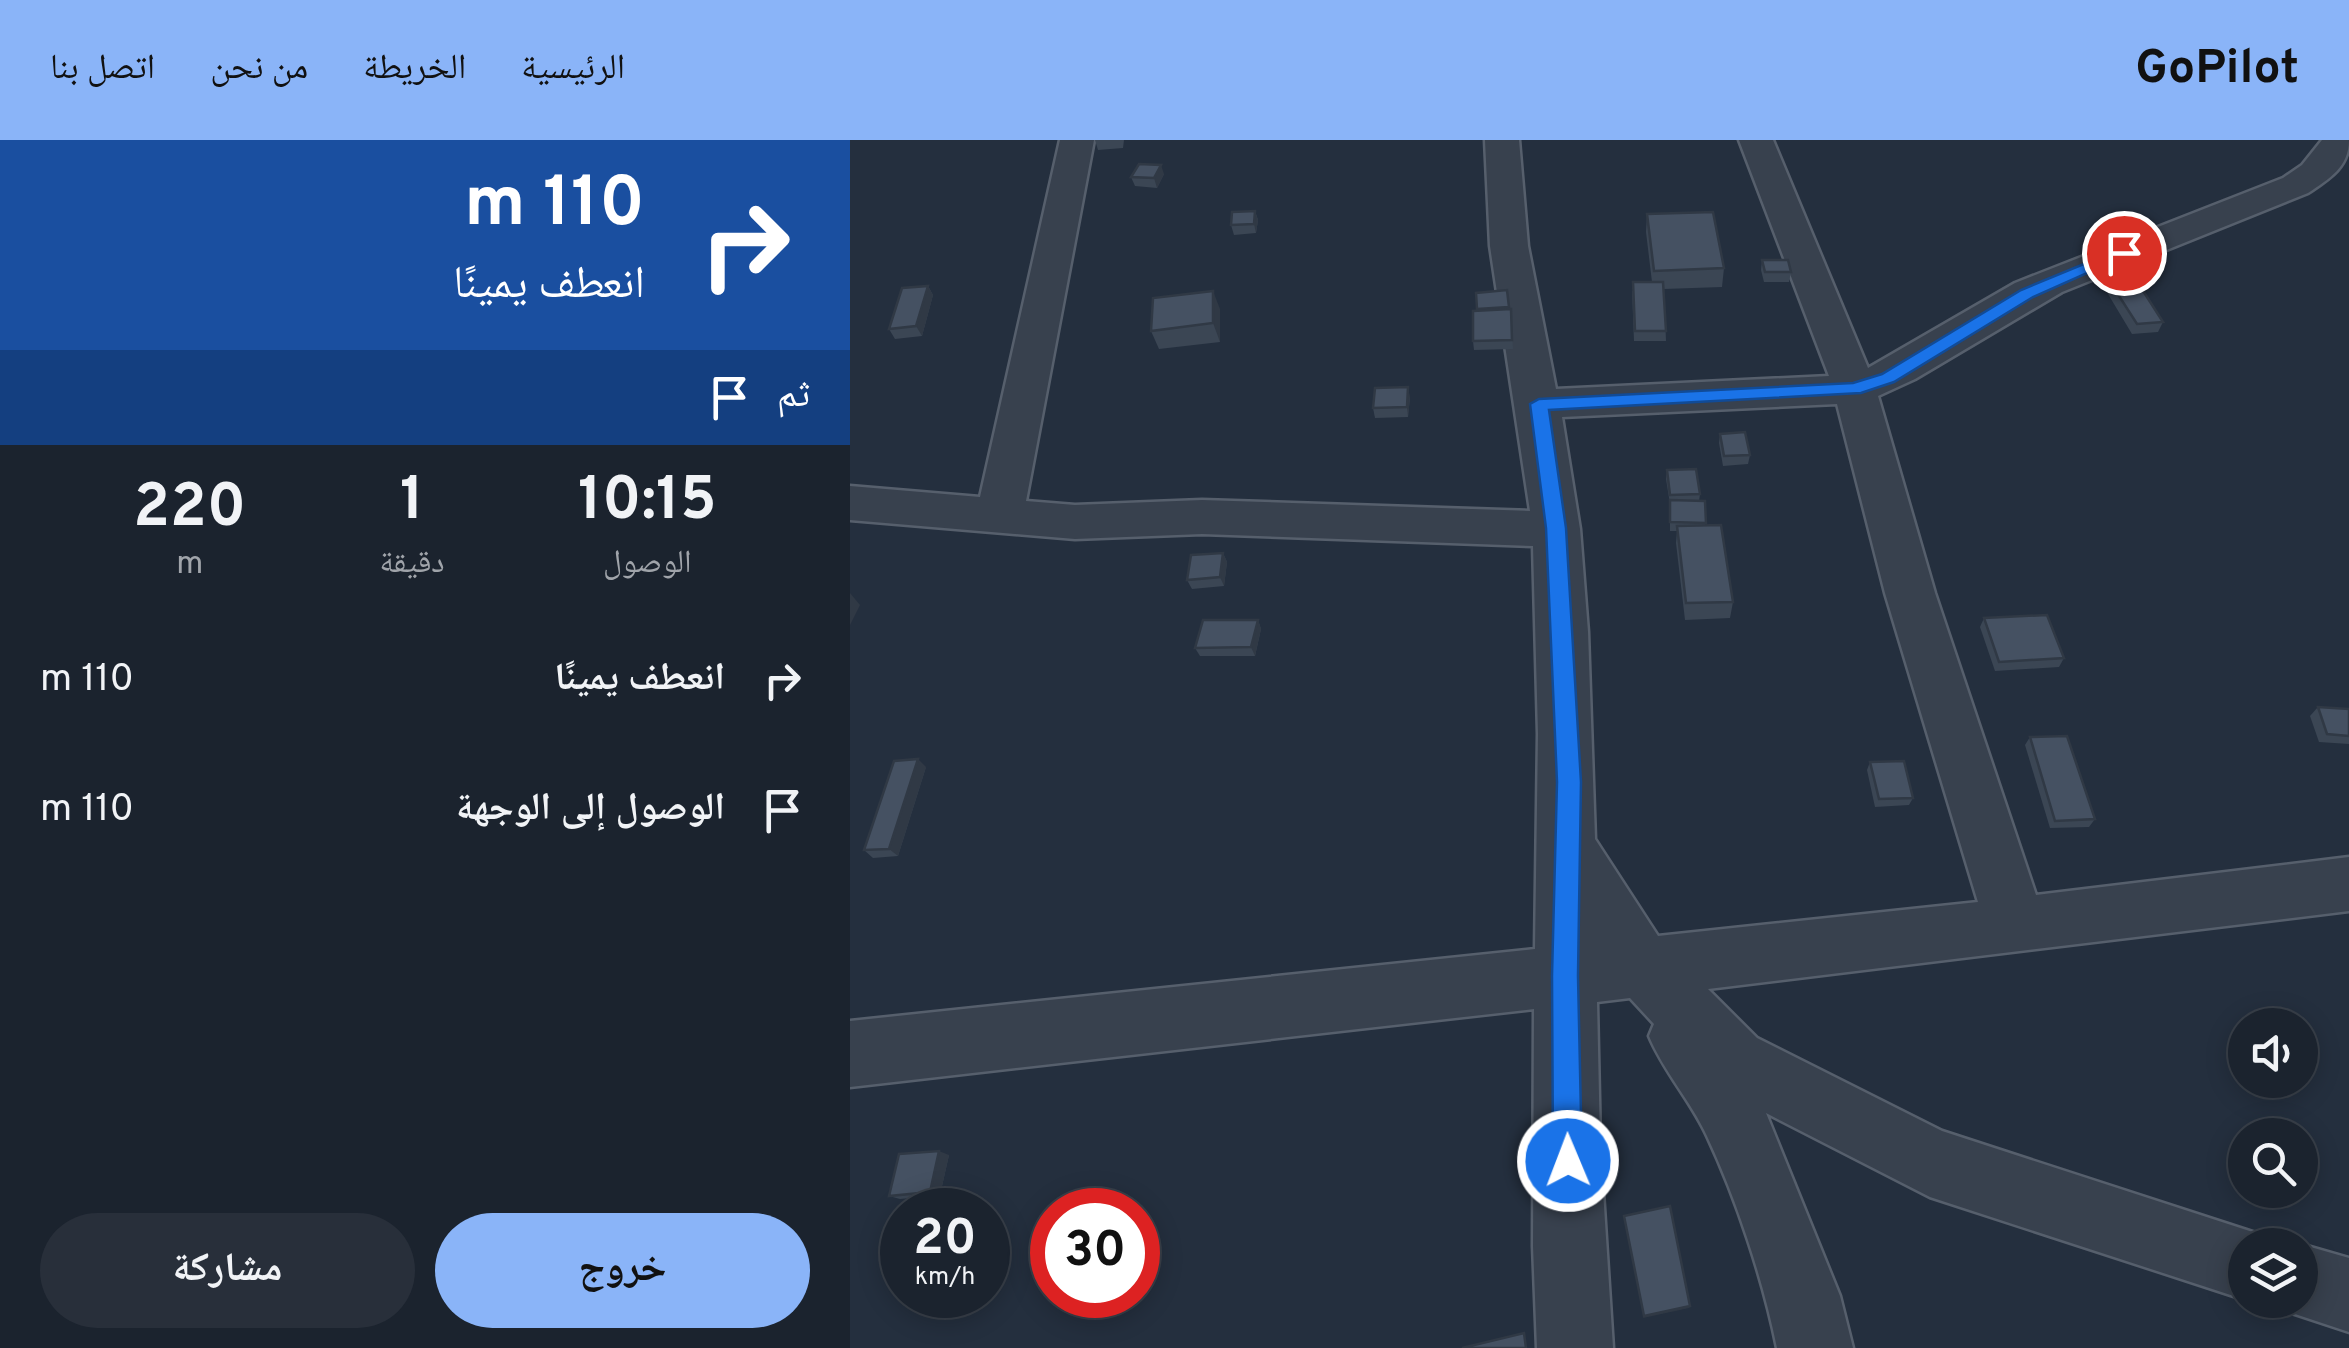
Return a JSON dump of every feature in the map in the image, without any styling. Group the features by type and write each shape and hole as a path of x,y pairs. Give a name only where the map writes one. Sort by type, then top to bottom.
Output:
{"street":[{"path":"1000,515 1077,140"},
{"path":"1502,140 1509,245 1539,404 1556,528 1569,782 1565,976 1569,1272 1575,1348"},
{"path":"1756,140 1855,389 1910,593 2016,926"},
{"path":"1539,404 1855,389 1888,378 2027,293 2299,185 2328,162 2339,140"},
{"path":"850,502 1074,522 1202,517 1556,528"},
{"path":"1568,847 1643,968 1670,1020 1732,1114 1804,1296 1814,1348"},
{"path":"850,1054 1276,1004 2016,926 2349,884"},
{"path":"1643,968 1734,1060 1930,1162 2228,1258"},
{"path":"2318,1286 2349,1295"}],"building":[{"path":"1139,164 1161,165 1154,178 1131,177"},
{"path":"1255,211 1254,224 1231,225 1232,212"},
{"path":"1713,212 1724,268 1654,271 1647,214"},
{"path":"1762,260 1788,260 1791,272 1765,272"},
{"path":"1633,282 1663,282 1666,331 1635,331"},
{"path":"2138,283 2163,322 2137,324 2112,285"},
{"path":"928,286 916,326 889,329 902,288"},
{"path":"1507,290 1509,307 1477,309 1476,293"},
{"path":"1213,291 1213,323 1151,331 1153,298"},
{"path":"1511,309 1512,340 1473,341 1473,311"},
{"path":"1408,387 1407,407 1373,408 1375,388"},
{"path":"1745,432 1750,455 1724,456 1720,434"},
{"path":"1696,469 1700,494 1670,495 1667,470"},
{"path":"1670,500 1705,501 1706,523 1670,522"},
{"path":"1721,525 1733,602 1686,603 1677,526"},
{"path":"1223,553 1220,577 1187,580 1191,555"},
{"path":"2047,615 2064,658 1999,662 1984,618"},
{"path":"1203,620 1258,620 1251,647 1195,648"},
{"path":"2318,707 2349,709 2349,736 2327,734"},
{"path":"2067,736 2095,819 2055,821 2030,737"},
{"path":"918,759 889,849 864,850 894,761"},
{"path":"1904,761 1913,798 1879,799 1870,762"},
{"path":"939,1151 931,1188 891,1188 899,1154"},
{"path":"1670,1206 1690,1306 1644,1316 1624,1216"},
{"path":"1524,1333 1526,1348 1462,1348"}],"route":[{"path":"1568,1161 1565,976 1569,782 1556,528 1539,404 1855,389 1888,378 2027,293 2124,253"}]}
